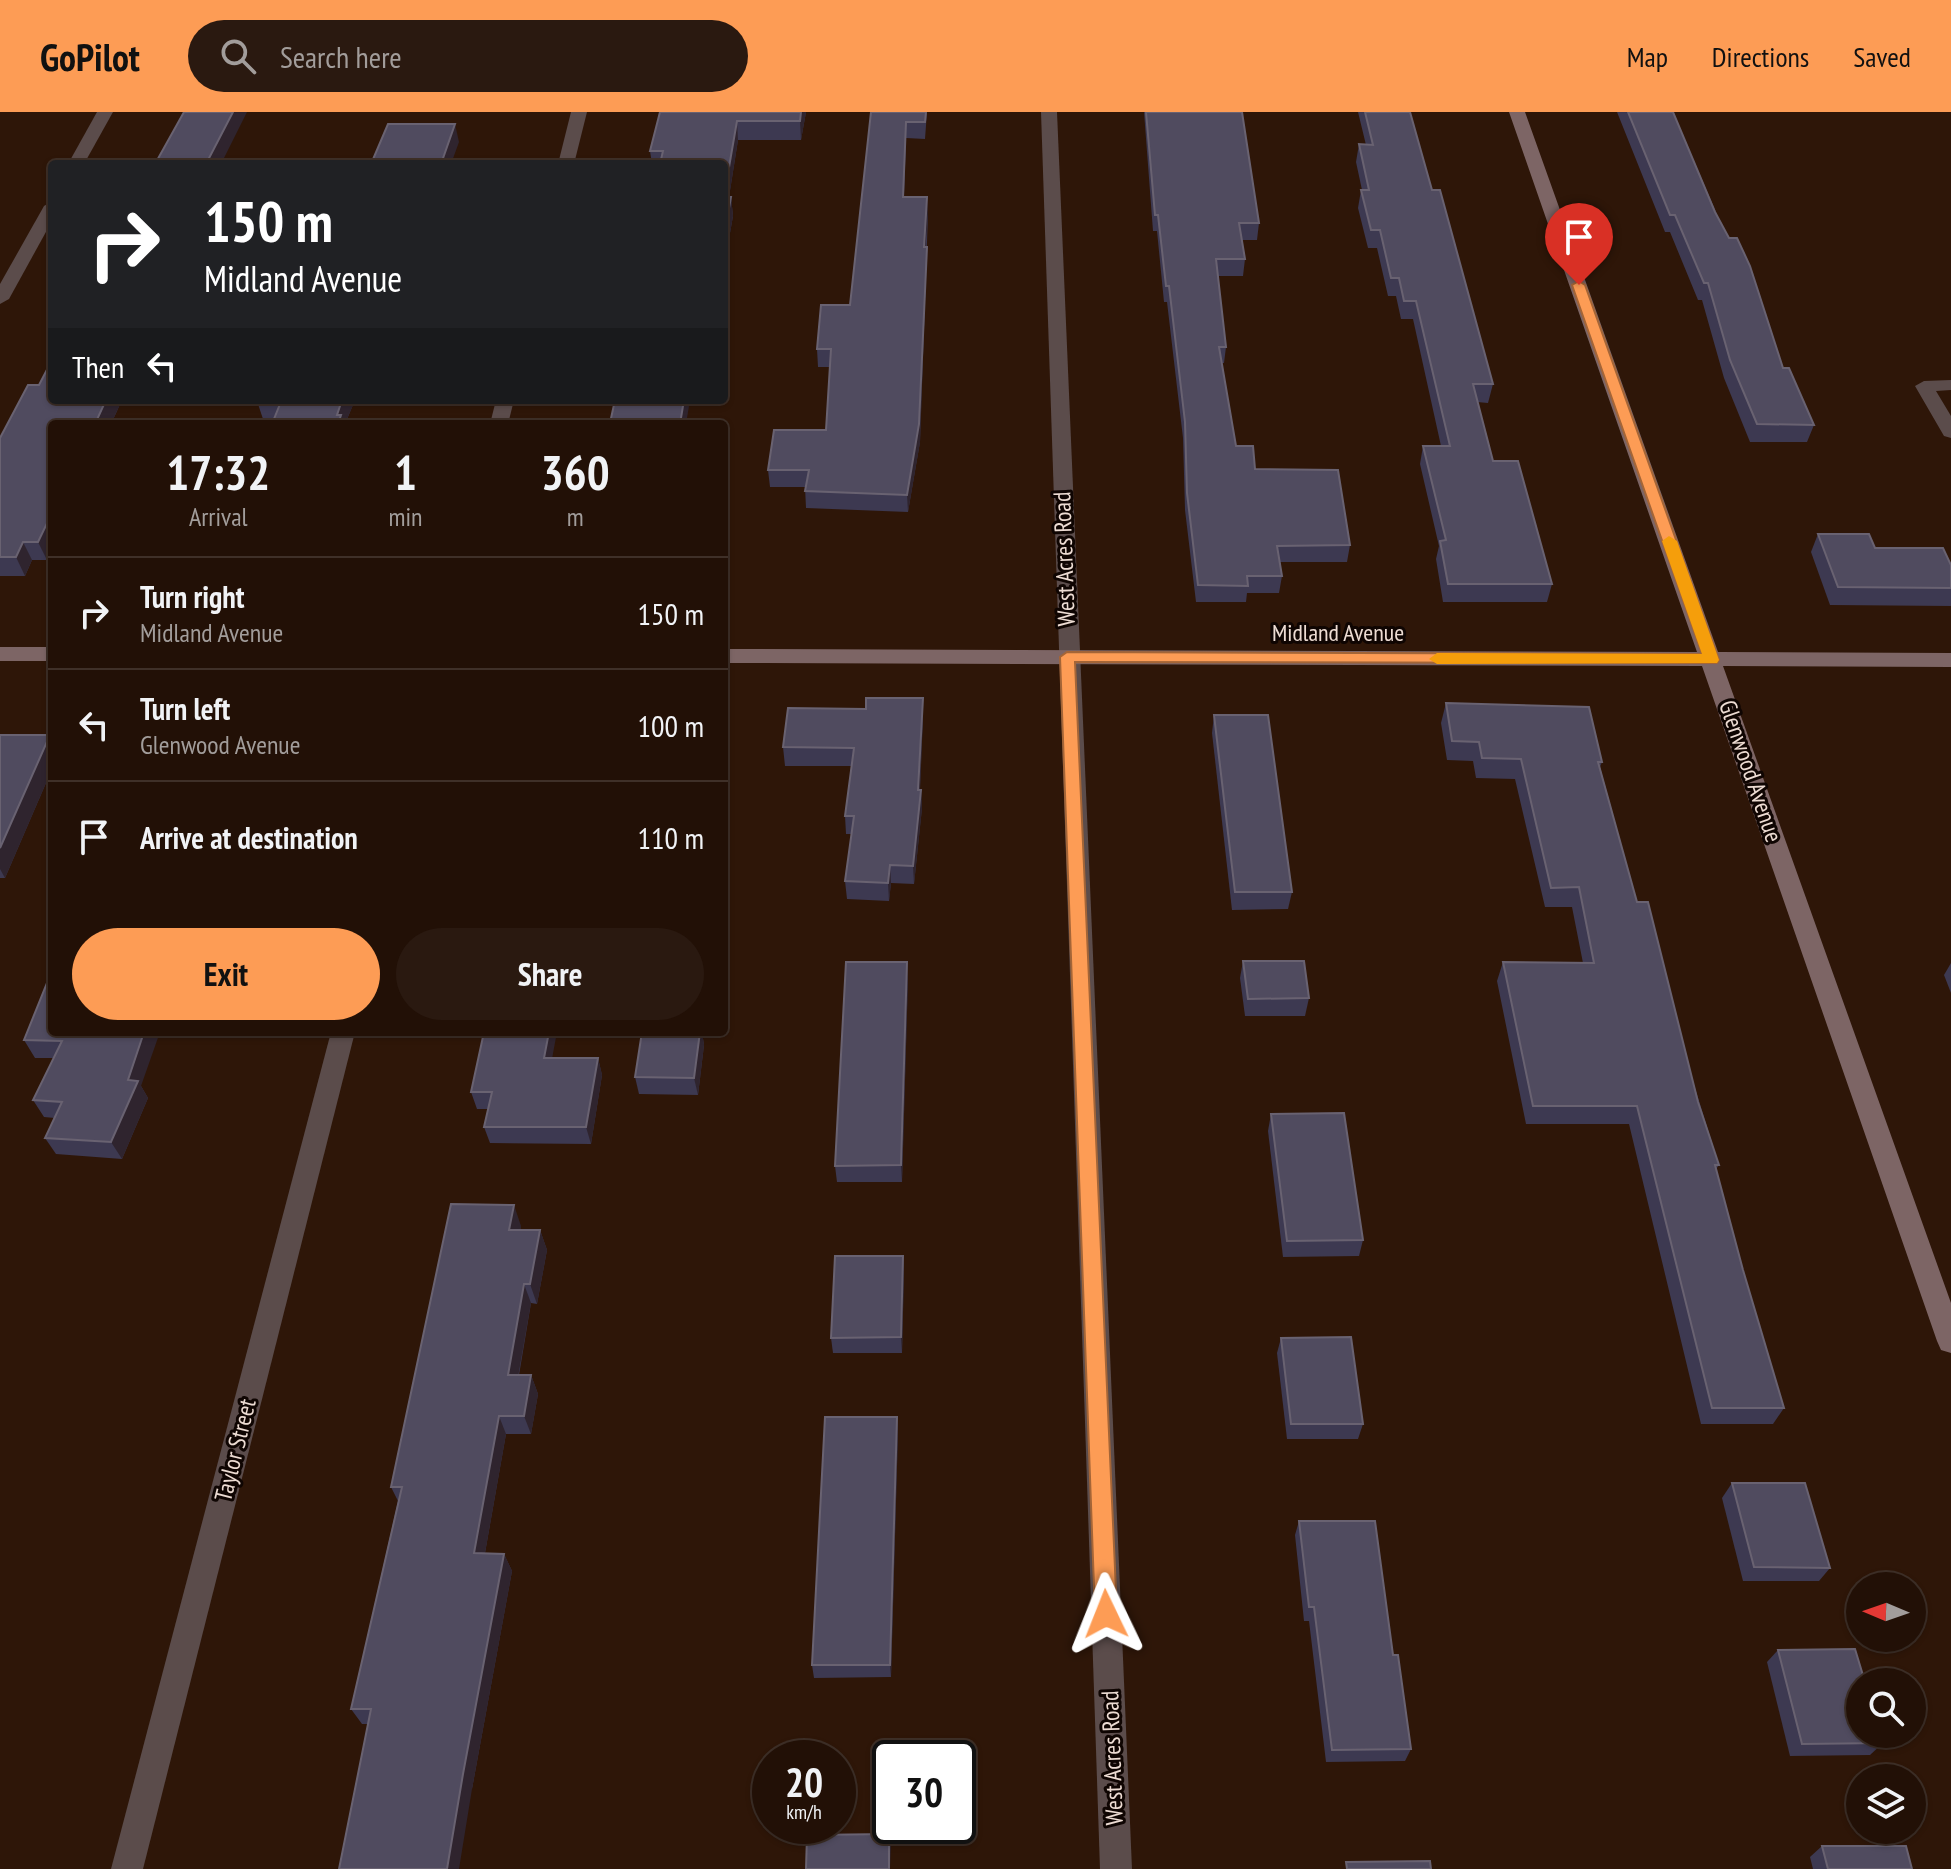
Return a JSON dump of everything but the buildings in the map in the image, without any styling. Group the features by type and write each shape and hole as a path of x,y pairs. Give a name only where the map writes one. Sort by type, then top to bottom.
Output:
{"street":[{"path":"78,160 105,112"},
{"path":"567,160 579,112"},
{"name":"West Acres Road","path":"1049,112 1067,657 1116,1869"},
{"name":"Glenwood Avenue","path":"1517,112 1951,1341"},
{"path":"0,299 48,213"},
{"path":"1951,385 1924,386 1951,432"},
{"path":"0,654 48,654"},
{"name":"Midland Avenue","path":"728,656 1951,660"},
{"name":"Taylor Street","path":"127,1869 342,1036"}],"slow traffic":[{"path":"1437,659 1711,660 1669,541"}],"route":[{"path":"1106,1614 1067,657 1711,660 1579,285"}]}
